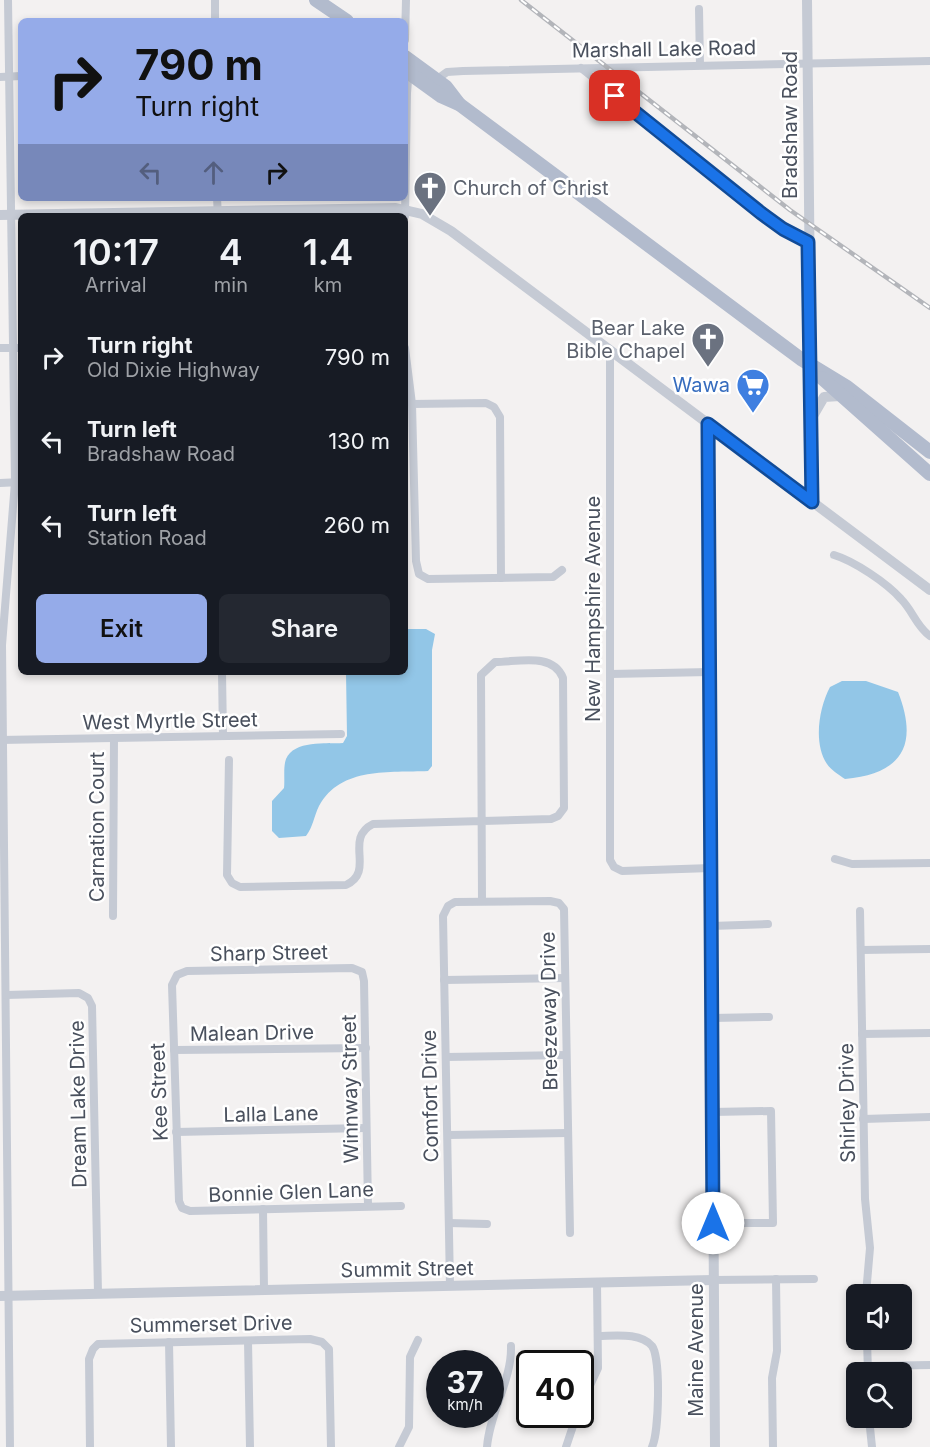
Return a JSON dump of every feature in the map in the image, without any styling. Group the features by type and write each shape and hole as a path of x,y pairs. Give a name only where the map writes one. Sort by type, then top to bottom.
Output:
{"main road":[{"path":"316,0 343,18"},
{"path":"408,59 446,87 459,104"},
{"path":"409,72 441,96 459,104 810,365 847,387 930,452"},
{"path":"810,365 840,396 930,474"}],"street":[{"path":"8,0 5,77 6,215 17,348 18,482 2,645 6,995 3,1061 3,1295 10,1447"},
{"path":"214,0 215,18"},
{"path":"406,0 406,18"},
{"name":"Bradshaw Road","path":"807,0 812,502"},
{"path":"699,9 700,65"},
{"name":"Marshall Lake Road","path":"436,80 447,72 456,71 930,61"},
{"path":"581,68 761,213 783,229 808,242"},
{"path":"218,213 405,212"},
{"path":"408,213 443,226 930,590"},
{"path":"0,348 17,348"},
{"name":"New Hampshire Avenue","path":"610,351 610,860 614,867 622,871 711,868"},
{"path":"408,372 412,404 409,449 416,561 419,574 428,579 553,577 562,570"},
{"path":"812,419 824,397 840,396"},
{"path":"412,404 486,404 494,407 500,417 501,578"},
{"name":"Maine Avenue","path":"708,424 714,1447"},
{"path":"0,483 18,482"},
{"path":"834,555 849,559 901,598 915,622 930,636"},
{"path":"229,760 227,875 232,883 240,887 346,885 355,881 360,871 359,837 363,829 373,824 481,822 551,819 558,816 564,808 563,678 559,667 549,661 495,662 486,667 481,675 481,822 482,901"},
{"path":"610,674 710,672"},
{"path":"222,675 223,736"},
{"name":"West Myrtle Street","path":"2,740 341,734"},
{"name":"Carnation Court","path":"113,916 114,738"},
{"path":"835,859 852,864 930,862"},
{"name":"Breezeway Drive","path":"448,906 455,902 482,901 560,903 564,909 570,1233"},
{"name":"Comfort Drive","path":"448,906 443,916 450,1286"},
{"name":"Shirley Drive","path":"860,911 865,1198 870,1248 867,1284"},
{"path":"711,926 768,924"},
{"path":"861,950 930,949"},
{"name":"Sharp Street","path":"177,975 187,971 352,968 362,972"},
{"name":"Winnway Street","path":"362,972 366,1048 368,1206"},
{"name":"Kee Street","path":"177,975 172,985 179,1201 182,1208"},
{"path":"444,980 565,978"},
{"name":"Dream Lake Drive","path":"6,995 79,993 88,998 92,1006 98,1293"},
{"path":"712,1018 769,1017"},
{"path":"862,1034 930,1033"},
{"name":"Malean Drive","path":"174,1050 366,1048"},
{"path":"446,1057 566,1055"},
{"path":"712,1112 771,1111 772,1223 713,1223"},
{"path":"863,1119 930,1117"},
{"name":"Lalla Lane","path":"176,1132 366,1128"},
{"path":"448,1135 568,1133"},
{"name":"Bonnie Glen Lane","path":"182,1208 190,1211 401,1206"},
{"path":"263,1209 264,1290"},
{"path":"449,1223 487,1224"},
{"path":"773,1447 772,1378 777,1351 776,1279"},
{"name":"Summit Street","path":"3,1295 814,1279"},
{"path":"594,1377 598,1368 597,1283"},
{"path":"598,1336 643,1339 652,1346 656,1358 657,1428 652,1447"},
{"name":"Summerset Drive","path":"90,1447 89,1363 93,1349 106,1342 310,1339 326,1344 330,1357 331,1447"},
{"path":"399,1447 409,1427 410,1357 418,1340"},
{"path":"248,1341 250,1447"},
{"path":"169,1342 171,1447"},
{"path":"487,1447 492,1414 511,1362 511,1346"},
{"path":"912,1366 930,1365"},
{"path":"567,1447 573,1428"},
{"path":"870,1428 872,1447"}],"water":[{"path":"408,629 426,629 435,634 432,650 432,766 428,771 368,774 340,784 328,793 319,806 306,836 279,838 272,831 272,801 284,788 286,759 290,753 303,746 343,743 347,736 346,675 408,675"},
{"path":"842,681 866,681 898,692 907,727 901,754 892,763 880,771 845,779 827,764 819,736 826,695 830,687"}],"railway":[{"path":"521,0 790,210 930,308"}],"place":[{"name":"Church of Christ","path":"430,217"},
{"name":"Bear Lake Bible Chapel","path":"708,368"},
{"name":"Wawa","path":"753,414"}],"route":[{"path":"615,96 761,213 783,229 808,242 812,502 708,424 713,1223"}]}
